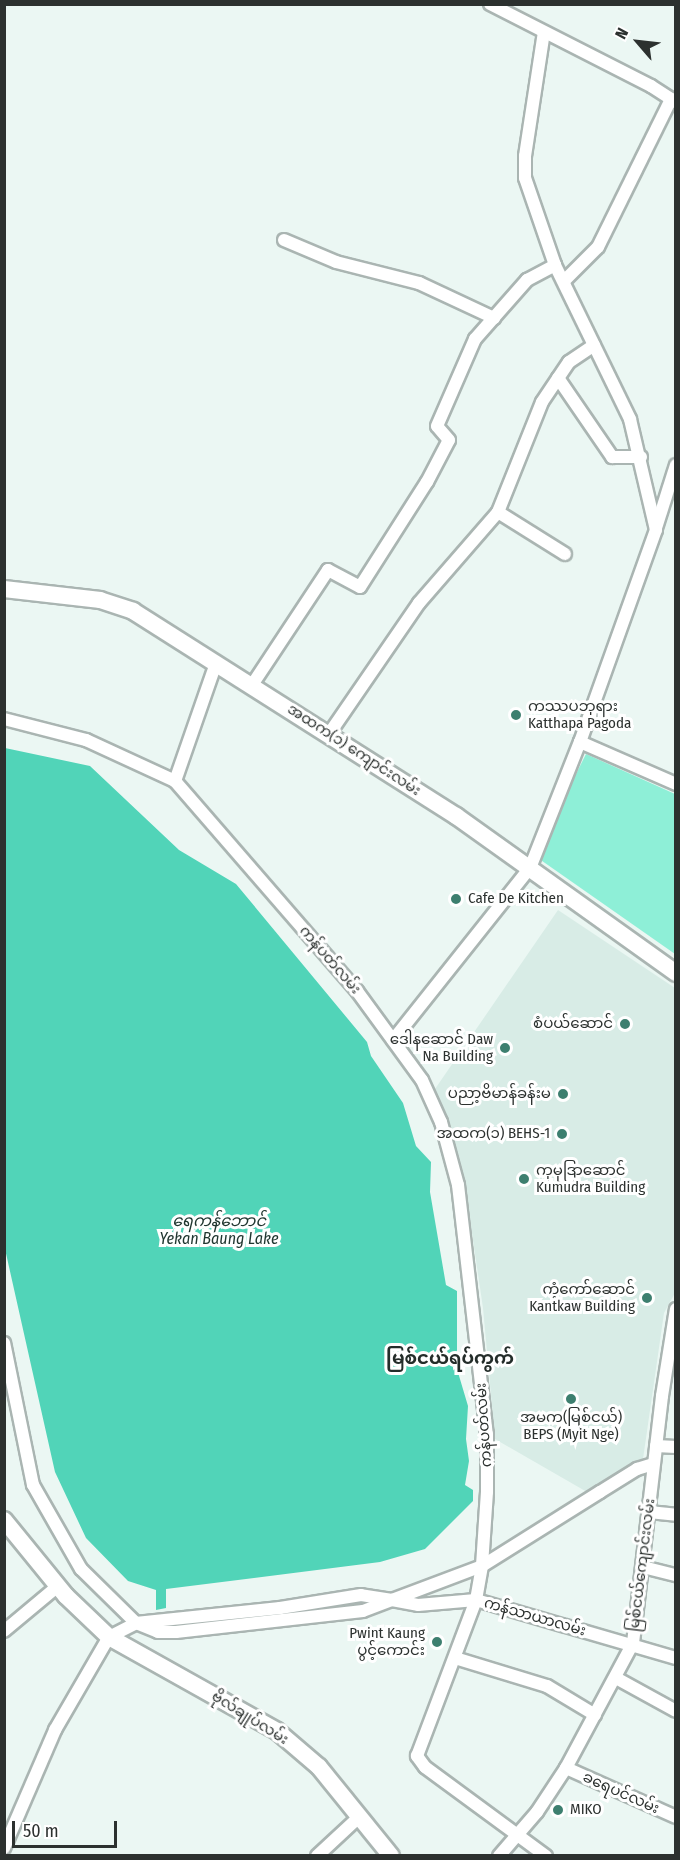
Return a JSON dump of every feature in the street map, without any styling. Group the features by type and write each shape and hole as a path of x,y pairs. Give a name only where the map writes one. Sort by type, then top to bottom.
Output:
{"main road":[{"name":"အထက(၁) ကျောင်းလမ်း","path":"4,588 100,600 134,611 456,816 675,973"},
{"name":"ဗိုလ်ချုပ်လမ်း","path":"7,1528 58,1586 109,1637 278,1731 319,1767 391,1856"}],"street":[{"path":"490,4 651,86 673,100 598,247 564,281"},
{"path":"544,33 525,156 525,178 555,266 630,419 641,457 656,530"},
{"path":"284,240 336,262 419,283 494,318"},
{"path":"252,685 328,570 360,587 427,482 449,440 438,426 475,339 527,280 555,266"},
{"path":"329,734 419,603 498,512 542,402 568,362 594,345"},
{"path":"558,378 612,458 641,457"},
{"path":"393,1040 530,868 580,742 656,530 675,465"},
{"path":"498,512 565,554"},
{"path":"176,782 216,663"},
{"name":"ကန်ပတ်လမ်း","path":"4,719 86,740 176,782 357,991 422,1080 441,1122 458,1185 486,1434 487,1492 482,1566 476,1600 417,1756 425,1767 518,1834"},
{"path":"580,742 675,784"},
{"name":"မြစ်ငယ်ကျောင်းလမ်း","path":"499,1856 537,1812 566,1768 633,1643 653,1464 675,1309"},
{"path":"4,1343 33,1485 81,1569 136,1623"},
{"path":"656,1446 675,1447"},
{"path":"4,1848 55,1730 109,1637 136,1623 280,1608 361,1595 392,1600 482,1566 609,1486 653,1464"},
{"path":"649,1512 675,1515"},
{"path":"643,1567 675,1575"},
{"path":"4,1631 58,1586"},
{"name":"ကန်သာယာလမ်း","path":"392,1600 418,1605 476,1600 633,1643 675,1658"},
{"path":"455,1658 547,1686 596,1715"},
{"path":"616,1678 675,1711"},
{"name":"ခရေပင်လမ်း","path":"566,1768 675,1817"},
{"path":"317,1856 360,1816"},
{"path":"518,1834 546,1856"}],"shaded area":[{"path":"586,754 675,794 675,954 535,856"},
{"name":"အထက(၁) BEHS-1","path":"558,910 675,988 675,1293 664,1313 643,1459 587,1492 495,1439 483,1308 464,1179 435,1089"}],"water":[{"name":"ရေကန်ဘောင် Yekan Baung Lake","path":"5,748 90,766 179,850 236,884 367,1042 371,1056 403,1103 416,1146 431,1162 430,1192 446,1285 457,1291 457,1369 468,1406 466,1439 469,1461 465,1485 473,1490 473,1501 425,1549 380,1562 166,1589 166,1608 156,1610 156,1590 128,1581 86,1538 55,1472 5,1249"}],"place":[{"name":"ကဿပဘုရား Katthapa Pagoda","path":"516,715"},
{"name":"Cafe De Kitchen","path":"456,899"},
{"name":"စံပယ်ဆောင်","path":"625,1024"},
{"name":"ဒေါနဆောင် Daw Na Building","path":"505,1048"},
{"name":"ပညာ့ဗိမာန်ခန်းမ","path":"563,1094"},
{"name":"အထက(၁) BEHS-1","path":"562,1134"},
{"name":"ကုမုဒြာဆောင် Kumudra Building","path":"524,1179"},
{"name":"ကံ့ကော်ဆောင် Kantkaw Building","path":"647,1298"},
{"name":"အမက(မြစ်ငယ်) BEPS (Myit Nge)","path":"571,1399"},
{"name":"Pwint Kaung ပွင့်ကောင်း","path":"437,1642"},
{"name":"MIKO","path":"558,1810"}],"district":[{"name":"မြစ်ငယ်ရပ်ကွက်","path":"450,1358"}]}
